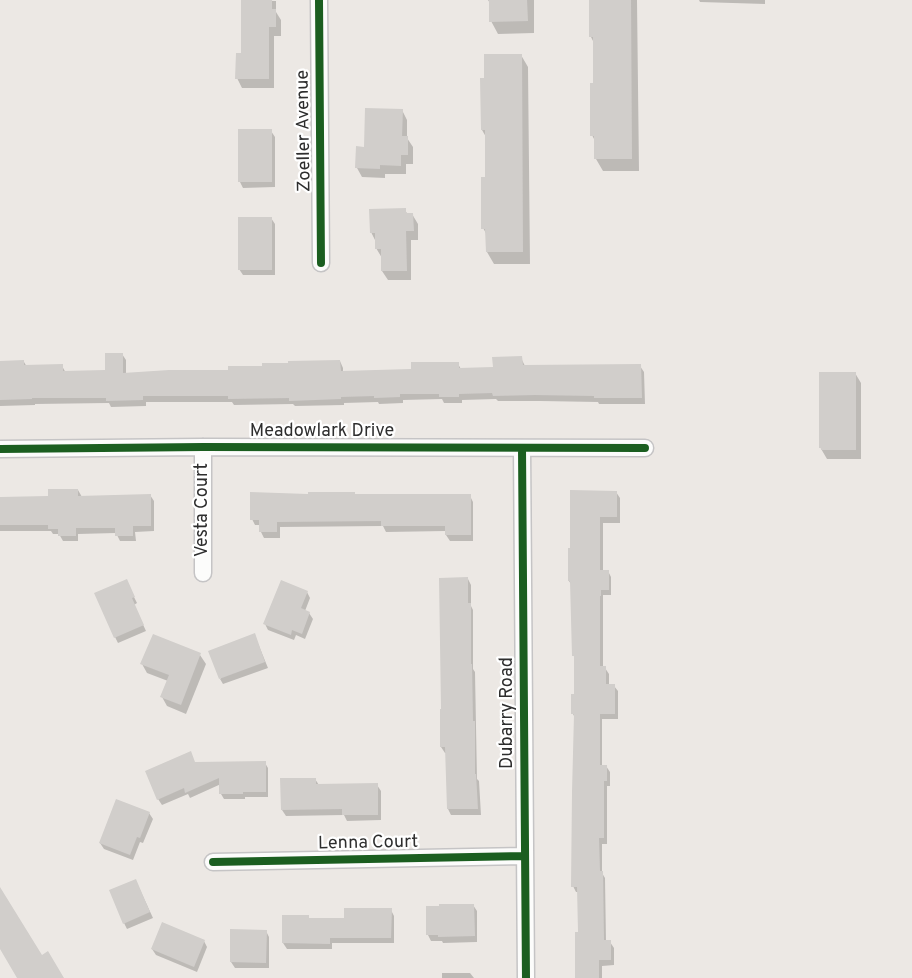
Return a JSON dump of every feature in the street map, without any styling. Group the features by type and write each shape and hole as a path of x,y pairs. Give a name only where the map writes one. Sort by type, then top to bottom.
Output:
{"street":[{"name":"Zoeller Avenue","path":"319,0 321,263"},
{"name":"Vesta Court","path":"202,447 203,573"},
{"name":"Dubarry Road","path":"522,448 526,978"},
{"name":"Meadowlark Drive","path":"0,449 645,448"},
{"name":"Lenna Court","path":"213,862 525,856"}],"building":[{"path":"241,0 272,0 272,9 276,9 276,27 269,27 269,79 235,79 236,53 241,53"},
{"path":"489,0 527,0 528,21 489,22"},
{"path":"589,0 631,0 632,159 594,159 594,136 590,136 593,37 589,37"},
{"path":"484,54 522,54 523,252 486,252 485,229 481,229 481,177 485,177 485,130 481,130 480,78 484,78"},
{"path":"365,108 403,109 402,136 408,136 408,155 401,155 401,166 380,165 380,169 355,168 356,146 364,147"},
{"path":"238,129 272,129 272,182 238,182"},
{"path":"406,208 406,213 413,213 414,231 406,231 407,271 381,271 381,249 375,249 375,233 370,233 369,209"},
{"path":"238,217 272,217 272,270 238,270"},
{"path":"105,353 123,353 123,373 228,370 228,366 262,366 262,363 288,363 288,361 340,360 341,371 411,369 411,362 459,362 459,368 493,367 492,357 522,356 523,365 641,364 642,398 493,396 492,393 459,394 459,397 439,397 439,394 400,394 400,397 341,397 341,399 289,401 289,398 228,399 228,396 143,396 143,400 106,401 106,398 0,400 0,361 24,360 24,365 63,364 63,371 105,370"},
{"path":"819,372 856,372 856,450 821,450 819,448"},
{"path":"48,489 78,489 78,496 151,494 151,526 133,526 133,536 115,536 115,528 76,528 76,536 58,536 58,529 48,529 48,525 0,525 0,497 48,496"},
{"path":"570,490 617,491 617,517 600,517 600,570 609,570 609,590 601,590 600,596 600,666 606,666 606,684 615,684 615,714 600,714 600,765 607,765 607,781 604,781 604,838 599,838 600,871 603,871 604,940 611,940 611,960 599,960 599,978 575,978 575,932 578,932 577,887 571,887 574,714 571,714 571,694 574,694 574,656 572,656 570,581 568,581"},
{"path":"250,492 471,494 471,535 445,535 445,526 381,526 381,521 277,522 277,532 259,532 259,520 250,520"},
{"path":"468,577 468,603 471,603 471,664 478,809 447,809 445,747 440,747 439,578"},
{"path":"127,579 135,597 132,598 144,625 114,638 94,593"},
{"path":"281,580 308,591 301,608 310,612 302,634 292,630 291,635 263,624"},
{"path":"255,633 265,662 219,679 208,651"},
{"path":"153,634 201,653 181,705 160,697 169,675 140,664"},
{"path":"191,751 195,762 266,761 266,792 219,794 219,778 185,793 184,788 157,800 145,771"},
{"path":"280,778 316,778 316,784 378,783 378,815 342,815 342,809 281,810"},
{"path":"116,799 150,812 140,838 137,837 130,855 99,843"},
{"path":"136,879 150,912 123,924 109,890"},
{"path":"0,887 42,955 48,951 64,978 17,978 0,949"},
{"path":"439,904 474,904 475,936 426,935 426,906 439,906"},
{"path":"344,908 392,908 391,938 330,938 330,944 282,943 282,915 344,918"},
{"path":"162,922 205,940 194,967 151,949"},
{"path":"230,929 267,930 266,963 230,962"}],"cycle path":[{"path":"319,0 321,263"},
{"path":"522,448 526,978"},
{"path":"0,449 645,448"},
{"path":"213,862 524,856"}]}
